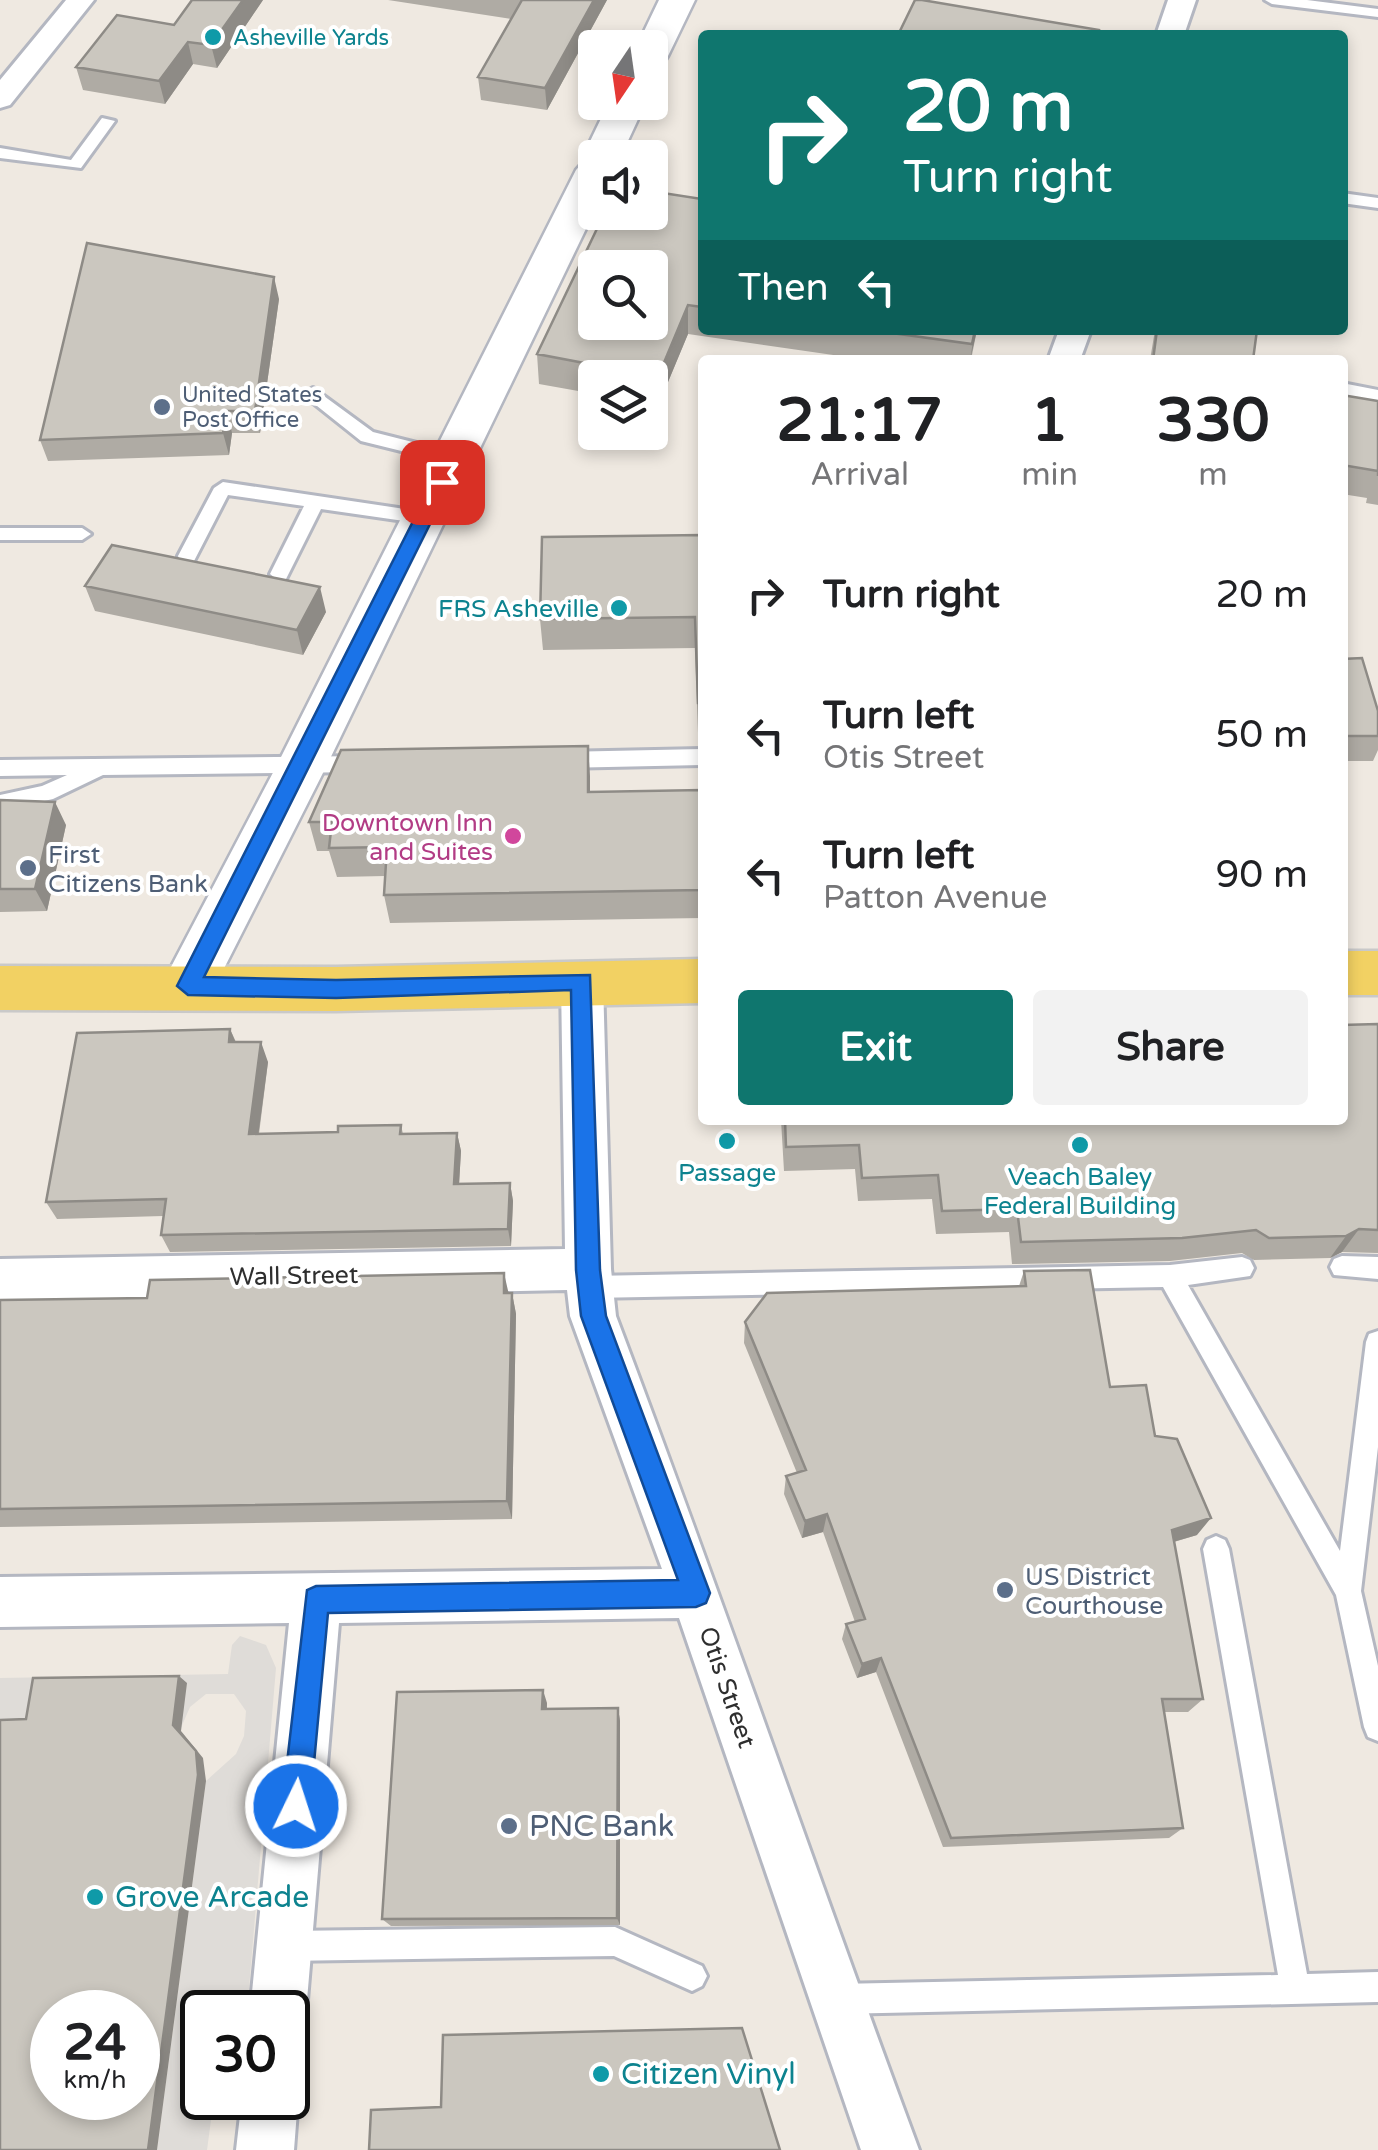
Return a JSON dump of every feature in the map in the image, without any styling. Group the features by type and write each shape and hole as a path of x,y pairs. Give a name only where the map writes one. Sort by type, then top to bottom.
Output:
{"main road":[{"path":"663,30 677,0"},
{"path":"188,986 302,765 578,205"},
{"path":"1348,974 1378,973"},
{"path":"0,988 336,989 698,981"}],"street":[{"path":"4,88 80,0"},
{"path":"1172,30 1182,0"},
{"name":"Otis Street","path":"582,981 593,1316 696,1593 815,1944 890,2150"},
{"name":"Wall Street","path":"0,1280 590,1278"},
{"path":"0,1602 696,1593"},
{"path":"280,1990 316,1600"},
{"path":"265,2150 268,2120"}],"lane":[{"path":"1272,0 1378,14"},
{"path":"0,153 75,165 107,121"},
{"path":"1348,199 1378,203"},
{"path":"1348,390 1378,396"},
{"path":"313,394 367,437 454,458"},
{"path":"187,556 223,488 425,518"},
{"path":"278,574 316,502"},
{"path":"0,534 82,534"},
{"path":"531,760 698,757"},
{"path":"0,768 379,764"},
{"path":"0,802 46,792 106,767"},
{"path":"1342,1267 1378,1268"},
{"path":"590,1278 1170,1276 1242,1268"},
{"path":"1170,1276 1348,1591 1378,1727"},
{"path":"1348,1591 1378,1342"},
{"path":"1216,1549 1294,1988"},
{"path":"285,1946 614,1941 692,1976"},
{"path":"838,2000 1378,1986"}],"shaded area":[{"path":"240,1636 266,1645 276,1668 249,1990 180,1990 180,2120 211,2120 207,2150 157,2150 206,1781 236,1754 244,1736 246,1711 234,1694 206,1694 190,1707 180,1730 0,1727 0,1678 228,1674 232,1645"}],"building":[{"path":"192,0 243,0 211,45 188,42 159,81 76,67 117,15 174,25"},
{"path":"522,0 594,0 545,88 478,77"},
{"path":"915,0 922,0 1099,30 900,30"},
{"path":"668,194 698,198 698,306 688,305 665,360 578,362 537,354 578,268 578,340 668,340 668,250 587,250 596,230 668,230"},
{"path":"87,243 274,277 255,411 227,411 223,433 40,440"},
{"path":"906,335 974,335 972,344"},
{"path":"1156,335 1256,335 1254,355 1154,355"},
{"path":"1348,396 1378,401 1378,471 1348,466"},
{"path":"698,535 698,703 695,617 540,619 542,537"},
{"path":"112,545 320,587 297,630 85,586"},
{"path":"1362,658 1378,711 1378,736 1348,736 1348,659"},
{"name":"Downtown Inn and Suites","path":"588,746 588,792 698,790 698,890 384,895 387,847 329,848 332,822 309,822 341,750"},
{"path":"0,800 55,802 35,889 0,889"},
{"name":"Veach Baley Federal Building","path":"1378,1024 1378,1230 1359,1229 1346,1236 1269,1238 1256,1230 1182,1238 1021,1242 1017,1209 942,1211 938,1175 862,1178 859,1145 786,1147 785,1125 1348,1125 1348,1025"},
{"path":"230,1029 229,1042 261,1042 249,1134 338,1132 338,1126 401,1125 400,1134 457,1133 454,1184 510,1183 508,1229 161,1235 166,1199 46,1202 77,1033"},
{"name":"US District Courthouse","path":"1090,1270 1110,1387 1146,1385 1155,1436 1177,1439 1211,1518 1172,1530 1203,1699 1162,1699 1183,1828 951,1838 881,1658 862,1664 846,1624 865,1619 827,1514 805,1521 786,1476 806,1470 745,1322 767,1293 1026,1286 1024,1271"},
{"path":"504,1273 504,1293 512,1293 507,1501 0,1509 0,1300 147,1298 150,1280"},
{"name":"Grove Arcade","path":"179,1676 173,1725 196,1751 198,1775 160,2060 160,1990 30,1990 30,2120 152,2120 148,2150 0,2150 0,1720 26,1719 33,1678"},
{"name":"PNC Bank","path":"543,1690 542,1709 618,1708 617,1918 382,1919 397,1692"},
{"name":"Citizen Vinyl","path":"742,2028 780,2150 369,2150 371,2110 441,2107 443,2035"}],"place":[{"name":"Asheville Yards","path":"213,37"},
{"name":"United States Post Office","path":"162,407"},
{"name":"FRS Asheville","path":"619,608"},
{"name":"Downtown Inn and Suites","path":"513,836"},
{"name":"First Citizens Bank","path":"28,868"},
{"name":"Passage","path":"727,1141"},
{"name":"Veach Baley Federal Building","path":"1080,1145"},
{"name":"US District Courthouse","path":"1005,1590"},
{"name":"PNC Bank","path":"509,1826"},
{"name":"Grove Arcade","path":"95,1897"},
{"name":"Citizen Vinyl","path":"601,2074"}],"route":[{"path":"296,1806 316,1600 696,1593 593,1316 588,1270 582,981 336,989 188,986 442,482"}]}
